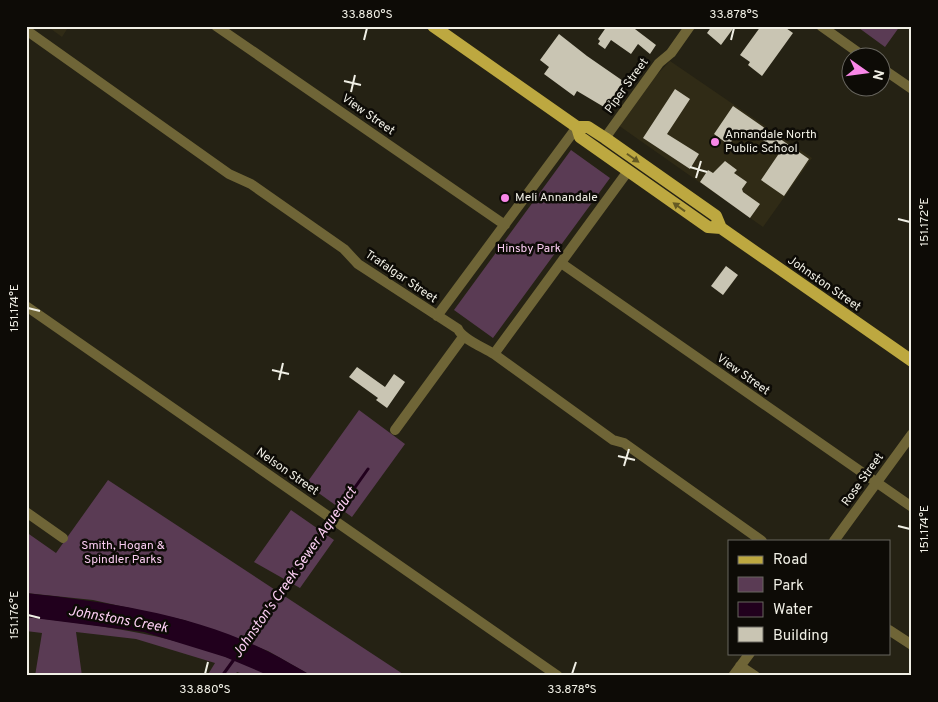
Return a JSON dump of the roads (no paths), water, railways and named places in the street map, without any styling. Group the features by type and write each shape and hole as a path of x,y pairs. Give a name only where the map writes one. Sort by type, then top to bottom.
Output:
{"main road":[{"name":"Johnston Street","path":"433,26 577,127 588,127 605,138 716,216 721,228"},
{"name":"Johnston Street","path":"577,127 580,137 708,227 721,228 912,361"}],"street":[{"name":"View Street","path":"216,26 505,225"},
{"name":"Piper Street","path":"605,138 659,63 671,53 690,26"},
{"path":"821,26 852,48"},
{"name":"Trafalgar Street","path":"26,30 229,174 251,184 344,250 358,264 458,329 463,337 476,342 494,354 613,440 624,443 761,540"},
{"path":"890,74 912,89"},
{"path":"437,316 577,127"},
{"path":"494,354 628,171"},
{"name":"View Street","path":"561,263 912,507"},
{"name":"Nelson Street","path":"26,306 558,676"},
{"path":"395,430 463,337"},
{"name":"Rose Street","path":"835,540 912,434"},
{"path":"26,512 63,538"},
{"path":"890,631 912,645"},
{"path":"733,676 749,654"},
{"path":"740,666 755,676"}],"water":[{"name":"Johnstons Creek","path":"26,593 119,606 181,619 240,639 312,676 270,676 225,657 144,632 26,617"}],"waterway":[{"name":"Johnston's Creek Sewer Aqueduct","path":"244,644 368,469"},
{"name":"Johnston's Creek Sewer Aqueduct","path":"222,676 235,658"}],"place":[{"name":"Annandale North Public School","path":"715,142"},
{"name":"Meli Annandale","path":"505,198"}],"park label":[{"name":"Hinsby Park","path":"529,249"},
{"name":"Smith, Hogan & Spindler Parks","path":"123,553"}]}
